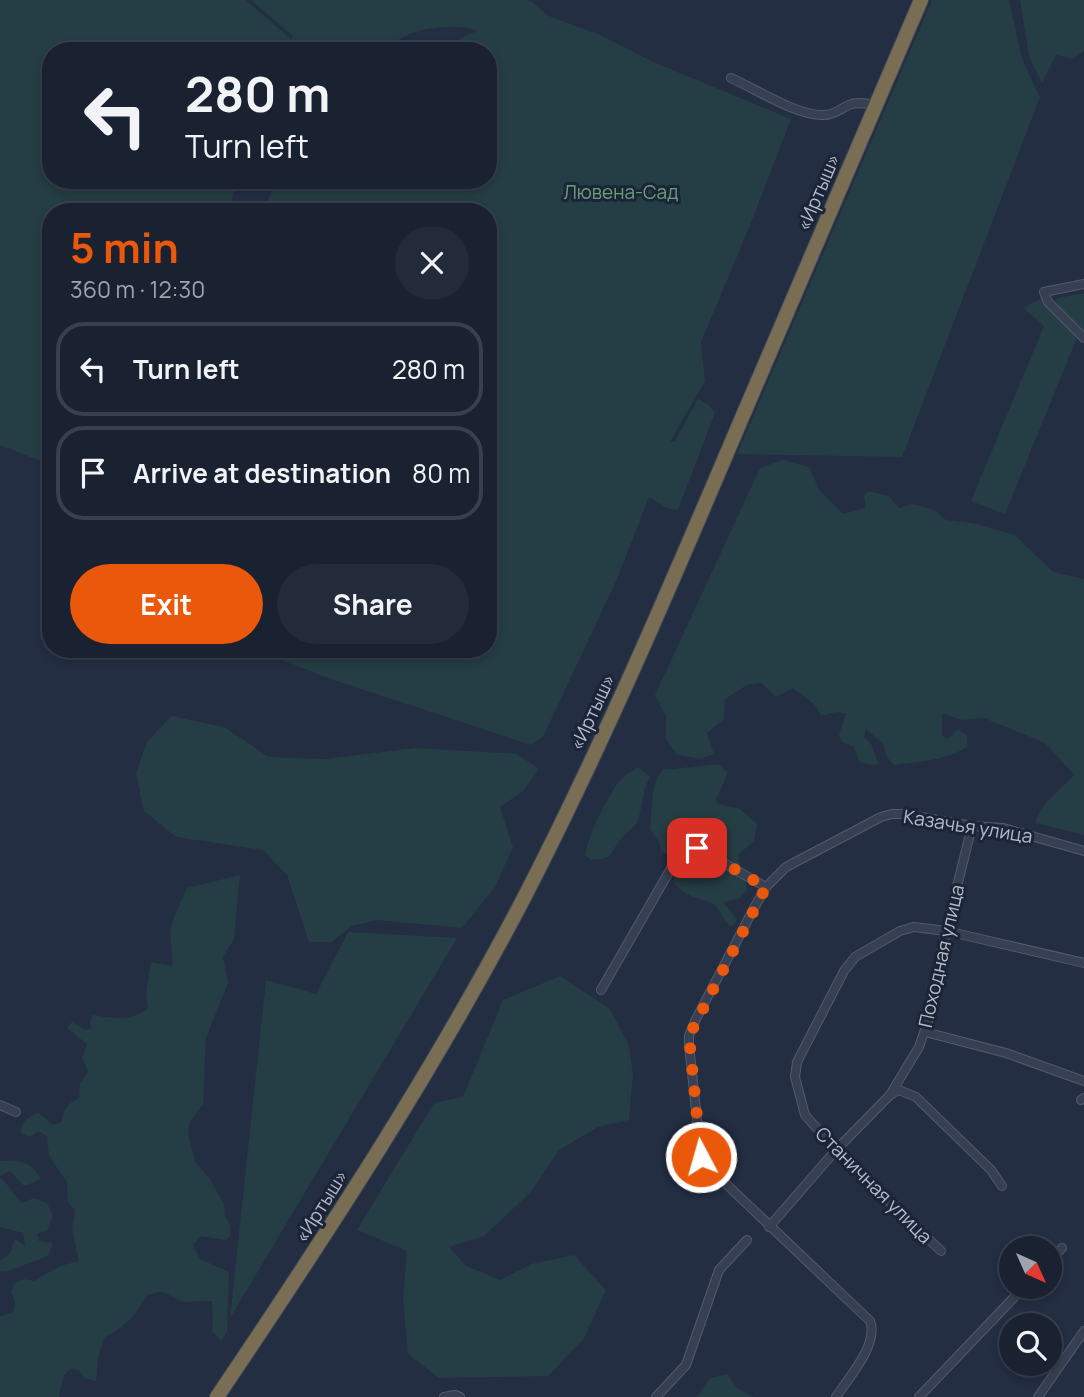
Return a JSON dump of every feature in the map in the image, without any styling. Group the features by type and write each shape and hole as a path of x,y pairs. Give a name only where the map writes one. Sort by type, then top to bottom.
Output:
{"highway":[{"name":"«Иртыш»","path":"217,1397 316,1250 383,1144 526,894 621,696 682,560 921,0"}],"street":[{"path":"731,78 799,110 821,116 833,114 858,102 876,105"},
{"path":"1084,284 1044,292 1048,302 1084,338"},
{"name":"Казачья улица","path":"836,1397 870,1344 873,1336 870,1321 705,1164 701,1157 689,1045 689,1036 696,1019 766,887 786,867 892,814 1003,828 1084,851"},
{"name":"Походная улица","path":"769,1227 836,1150 890,1094 919,1047 925,1032 972,826"},
{"path":"601,990 681,851 697,848 766,887"},
{"name":"Станичная улица","path":"941,1251 836,1150 805,1115 795,1077 797,1062 844,971 855,957 900,931 914,927 946,931 1084,963"},
{"path":"925,1032 1006,1053 1084,1081"},
{"path":"890,1094 899,1090 916,1097 991,1170 1002,1186"},
{"path":"0,1105 16,1112"},
{"path":"656,1397 686,1365 719,1270 747,1240"},
{"path":"919,1397 1013,1299"},
{"path":"1038,1397 1084,1331"},
{"path":"444,1397 460,1397"}],"green space":[{"name":"Лювена-Сад","path":"0,0 246,0 291,39 293,36 251,0 526,0 549,16 600,35 653,62 791,119 701,342 705,381 670,442 675,441 698,399 709,405 715,413 679,507 677,510 669,509 649,497 617,579 543,737 531,745 328,678 276,658 497,658 497,203 267,203 273,189 497,189 497,42 455,42 478,31 462,27 442,27 421,30 402,37 397,42 42,42 42,189 235,189 231,203 42,203 42,461 0,445"},
{"path":"932,0 1009,0 1022,59 1040,97 902,457 737,454"},
{"path":"1020,0 1084,0 1084,51 1073,59 1056,55 1042,83 1029,57"},
{"path":"1084,293 1084,332 1055,300"},
{"path":"1042,298 1077,338 1005,514 971,501 1044,326 1023,308"},
{"path":"783,460 809,467 820,491 843,514 866,508 864,496 868,491 889,496 899,508 913,504 934,510 946,520 973,523 1015,535 1053,572 1084,579 1084,835 1036,823 1041,809 1074,775 1045,743 984,718 961,720 942,713 942,735 948,739 958,729 967,736 968,746 943,757 894,765 886,756 884,745 866,729 864,737 871,744 879,765 860,763 854,747 841,741 839,734 846,714 837,712 821,716 816,706 793,688 776,697 761,683 747,685 725,699 724,719 707,733 714,754 701,759 677,755 666,739 666,716 655,695 760,468"},
{"path":"171,716 224,727 269,757 325,759 416,748 517,754 539,769 523,791 500,807 513,847 495,887 462,928 377,920 352,926 331,942 309,942 287,875 263,850 176,837 144,811 136,773 147,742"},
{"path":"718,764 728,772 716,800 718,804 740,809 757,824 754,841 738,855 747,890 739,899 723,902 737,919 734,926 727,924 713,904 686,894 677,887 673,881 681,862 661,851 659,842 650,829 655,783 663,770"},
{"path":"636,768 640,768 650,777 637,823 622,837 610,855 591,860 585,855 597,820 617,784"},
{"path":"240,875 234,939 223,957 228,983 206,1038 203,1105 190,1121 188,1134 195,1162 209,1178 224,1204 225,1216 231,1226 230,1236 226,1240 201,1236 193,1245 200,1259 229,1272 227,1331 221,1341 213,1332 212,1301 183,1302 161,1291 146,1296 129,1320 105,1337 98,1357 96,1381 84,1378 79,1370 70,1369 64,1375 59,1397 0,1397 0,1317 14,1311 15,1301 11,1292 15,1283 24,1279 34,1281 60,1266 79,1261 72,1230 75,1210 68,1202 67,1182 49,1156 47,1136 38,1131 30,1137 20,1133 26,1120 38,1113 53,1125 62,1122 66,1107 79,1098 80,1084 88,1072 82,1058 87,1044 67,1028 72,1022 86,1030 91,1028 92,1015 129,1017 148,1008 146,993 151,962 173,966 170,933 173,919 187,888"},
{"path":"348,932 457,938 230,1318 266,980 316,994"},
{"path":"560,976 610,1009 629,1046 633,1075 629,1120 598,1127 559,1150 531,1192 484,1236 449,1247 466,1266 500,1280 531,1264 574,1255 606,1290 583,1340 548,1376 439,1378 408,1354 403,1299 407,1251 357,1230 434,1103 463,1097 503,1000"},
{"path":"0,1161 24,1163 33,1168 41,1178 23,1185 10,1171 0,1176"},
{"path":"0,1178 22,1203 34,1198 47,1203 53,1216 47,1230 37,1234 39,1241 53,1243 48,1256 6,1272 0,1271 0,1261 10,1253 15,1239 25,1246 23,1233 0,1227"},
{"path":"727,1374 738,1389 754,1397 697,1397 710,1378"}],"route":[{"path":"697,848 766,887 689,1036 701,1157"}]}
